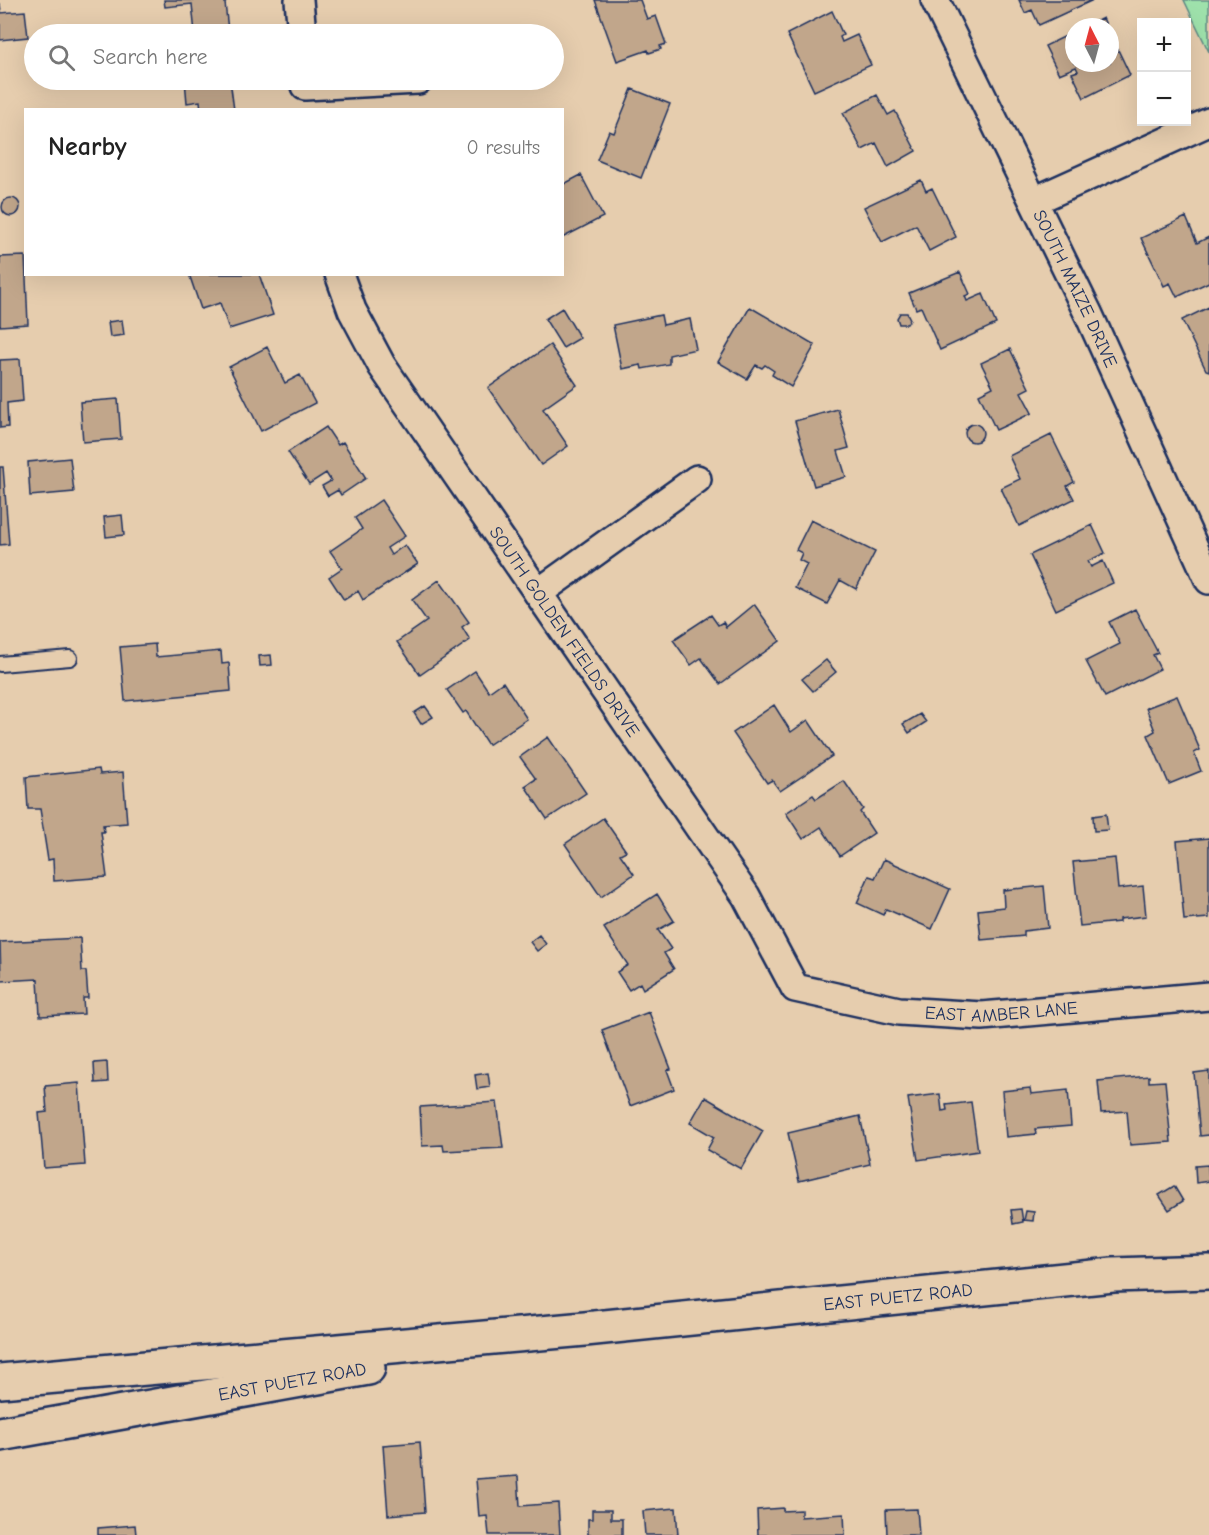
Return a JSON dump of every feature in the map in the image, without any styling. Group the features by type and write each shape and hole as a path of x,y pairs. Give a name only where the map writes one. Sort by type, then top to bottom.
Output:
{"street":[{"path":"299,0 301,24"},
{"name":"SOUTH MAIZE DRIVE","path":"935,0 1089,315 1209,580"},
{"path":"306,92 325,90"},
{"path":"1034,201 1209,122"},
{"name":"SOUTH GOLDEN FIELDS DRIVE","path":"340,276 352,310 382,366 746,896 795,988"},
{"path":"538,592 697,479"},
{"name":"EAST AMBER LANE","path":"795,988 898,1011 982,1016 1209,996"},
{"name":"EAST PUETZ ROAD","path":"0,1381 585,1329 1113,1275 1209,1272"},
{"name":"EAST PUETZ ROAD","path":"0,1434 585,1329"}],"lane":[{"path":"0,664 70,658"}],"green space":[{"path":"1184,0 1209,0 1209,52"}],"building":[{"path":"164,0 228,0 225,3 227,24 194,24 192,4 165,7"},
{"path":"595,0 640,0 647,19 656,16 666,44 660,46 661,49 649,53 648,50 617,61"},
{"path":"1019,0 1093,0 1039,25 1032,10 1025,13"},
{"path":"0,3 1,13 25,11 26,24 24,24 24,37 0,40"},
{"path":"832,11 843,35 840,37 842,42 857,35 871,65 814,91 787,34"},
{"path":"1065,36 1065,72 1059,74 1045,46"},
{"path":"1119,52 1130,75 1084,98 1072,73 1119,72"},
{"path":"632,89 670,104 641,178 597,160 609,131 614,133"},
{"path":"186,90 231,90 234,108 201,108 200,101 187,103"},
{"path":"877,95 888,115 895,111 916,151 888,167 876,143 862,150 843,113"},
{"path":"581,175 603,217 564,237 564,184"},
{"path":"921,180 926,191 932,188 956,237 929,251 916,225 882,242 864,207"},
{"path":"11,198 17,201 20,207 17,213 11,216 5,213 2,207 5,201"},
{"path":"1186,217 1197,243 1209,237 1209,282 1177,297 1170,283 1164,286 1141,238"},
{"path":"24,256 28,324 0,326 0,257"},
{"path":"960,272 970,294 965,296 967,301 983,294 996,324 940,350 921,307 916,309 909,293"},
{"path":"190,276 260,276 273,315 229,329 220,303 201,309"},
{"path":"750,307 815,345 791,387 772,375 774,371 765,365 762,368 756,365 747,379 718,362"},
{"path":"1209,307 1209,371 1206,370 1182,320"},
{"path":"562,308 580,338 563,348 545,319"},
{"path":"900,313 907,313 910,319 907,324 899,324 897,318"},
{"path":"661,315 663,325 690,319 696,349 669,355 669,364 642,369 641,365 622,369 613,325"},
{"path":"122,320 124,335 110,337 108,322"},
{"path":"550,345 577,385 543,409 568,446 541,465 488,388"},
{"path":"267,347 285,383 300,375 315,403 261,431 229,367"},
{"path":"1010,349 1029,388 1021,392 1032,413 996,430 979,394 993,387 981,363"},
{"path":"20,359 23,401 7,403 8,427 0,428 0,360"},
{"path":"118,399 121,439 83,442 80,402"},
{"path":"838,409 849,448 838,451 846,477 814,486 795,421"},
{"path":"974,424 980,427 983,433 980,439 974,442 968,439 965,433 968,427"},
{"path":"326,427 338,445 343,442 366,478 341,495 338,490 328,496 322,486 331,481 326,473 309,484 288,452"},
{"path":"1051,435 1074,482 1067,486 1074,499 1019,526 1001,488 1020,479 1009,456"},
{"path":"70,458 74,492 30,496 28,462"},
{"path":"0,467 3,467 9,544 0,545"},
{"path":"381,500 405,536 387,548 391,555 405,545 418,564 363,600 358,591 344,600 329,577 342,568 330,551 362,529 355,518"},
{"path":"122,515 124,535 106,537 104,517"},
{"path":"811,520 875,552 856,589 840,580 827,604 795,588 807,564 799,560 802,553 796,550"},
{"path":"1092,525 1105,553 1088,561 1091,567 1103,561 1113,583 1056,610 1030,555"},
{"path":"439,580 469,622 462,627 470,640 420,675 397,642 427,621 412,600"},
{"path":"754,604 780,641 720,684 701,658 691,665 673,640 711,615 718,625 723,622 726,627"},
{"path":"1135,609 1158,653 1153,655 1160,669 1105,697 1086,661 1120,644 1109,622"},
{"path":"155,644 156,657 221,651 222,664 229,663 231,691 125,701 120,647"},
{"path":"271,655 272,665 260,666 259,656"},
{"path":"826,660 836,672 813,691 802,679"},
{"path":"475,671 489,692 503,682 527,719 488,745 466,711 463,713 447,690"},
{"path":"1177,696 1200,750 1194,753 1201,771 1169,784 1148,735 1155,731 1146,708"},
{"path":"774,705 791,732 808,720 832,756 780,791 772,780 767,783 733,733"},
{"path":"425,706 433,717 421,724 414,713"},
{"path":"920,714 926,722 909,733 903,724"},
{"path":"548,737 586,793 547,819 525,786 536,779 520,757"},
{"path":"99,769 100,774 123,772 127,823 103,825 104,832 101,832 107,877 54,881 53,859 48,860 40,809 28,809 26,777"},
{"path":"844,781 863,809 860,812 874,833 840,856 821,827 803,839 786,813 813,795 816,799"},
{"path":"1106,814 1108,830 1094,831 1093,816"},
{"path":"603,818 626,851 620,854 634,874 601,897 565,844"},
{"path":"1209,838 1209,918 1184,920 1177,841"},
{"path":"1115,858 1118,889 1143,886 1146,916 1119,919 1119,922 1080,926 1073,862"},
{"path":"884,859 950,889 932,929 886,909 883,915 857,903 869,876 875,878"},
{"path":"1044,886 1048,928 1024,931 1024,936 981,940 978,910 1004,907 1003,890"},
{"path":"657,894 674,921 658,930 671,949 664,953 674,969 643,989 640,983 629,990 617,972 628,965 604,928"},
{"path":"539,935 546,944 537,951 530,942"},
{"path":"80,938 82,971 86,971 88,998 83,998 84,1014 40,1016 38,979 1,981 0,942"},
{"path":"649,1012 671,1069 667,1070 674,1089 630,1106 602,1030"},
{"path":"107,1062 108,1082 95,1083 94,1063"},
{"path":"1209,1071 1209,1135 1200,1136 1194,1073"},
{"path":"488,1073 490,1087 477,1089 475,1075"},
{"path":"1149,1076 1149,1082 1165,1081 1171,1142 1130,1145 1127,1111 1101,1113 1098,1081"},
{"path":"79,1083 85,1165 44,1168 39,1113 47,1112 45,1086"},
{"path":"1030,1088 1031,1094 1068,1090 1071,1126 1035,1129 1036,1134 1006,1137 1002,1091"},
{"path":"940,1094 942,1111 947,1110 946,1105 971,1102 978,1151 918,1160 908,1098"},
{"path":"705,1097 763,1131 741,1169 707,1150 714,1137 690,1123"},
{"path":"497,1102 503,1148 444,1151 443,1145 422,1146 420,1107"},
{"path":"860,1116 870,1164 799,1181 788,1133"},
{"path":"1208,1165 1209,1181 1196,1183 1195,1166"},
{"path":"1174,1186 1183,1201 1169,1210 1159,1195"},
{"path":"1021,1209 1023,1222 1013,1224 1011,1210"},
{"path":"1026,1211 1034,1212 1033,1221 1024,1220"},
{"path":"420,1442 425,1512 388,1515 383,1445"},
{"path":"518,1476 520,1506 558,1503 560,1535 489,1535 487,1516 479,1517 476,1479"},
{"path":"676,1508 678,1535 645,1535 643,1511"},
{"path":"783,1508 783,1511 801,1510 801,1517 844,1514 845,1535 758,1535 757,1510"},
{"path":"917,1509 919,1535 887,1535 886,1510"},
{"path":"592,1510 611,1510 611,1519 622,1519 622,1535 588,1535 588,1519 592,1519"},
{"path":"135,1525 136,1535 98,1535 98,1528"}]}
